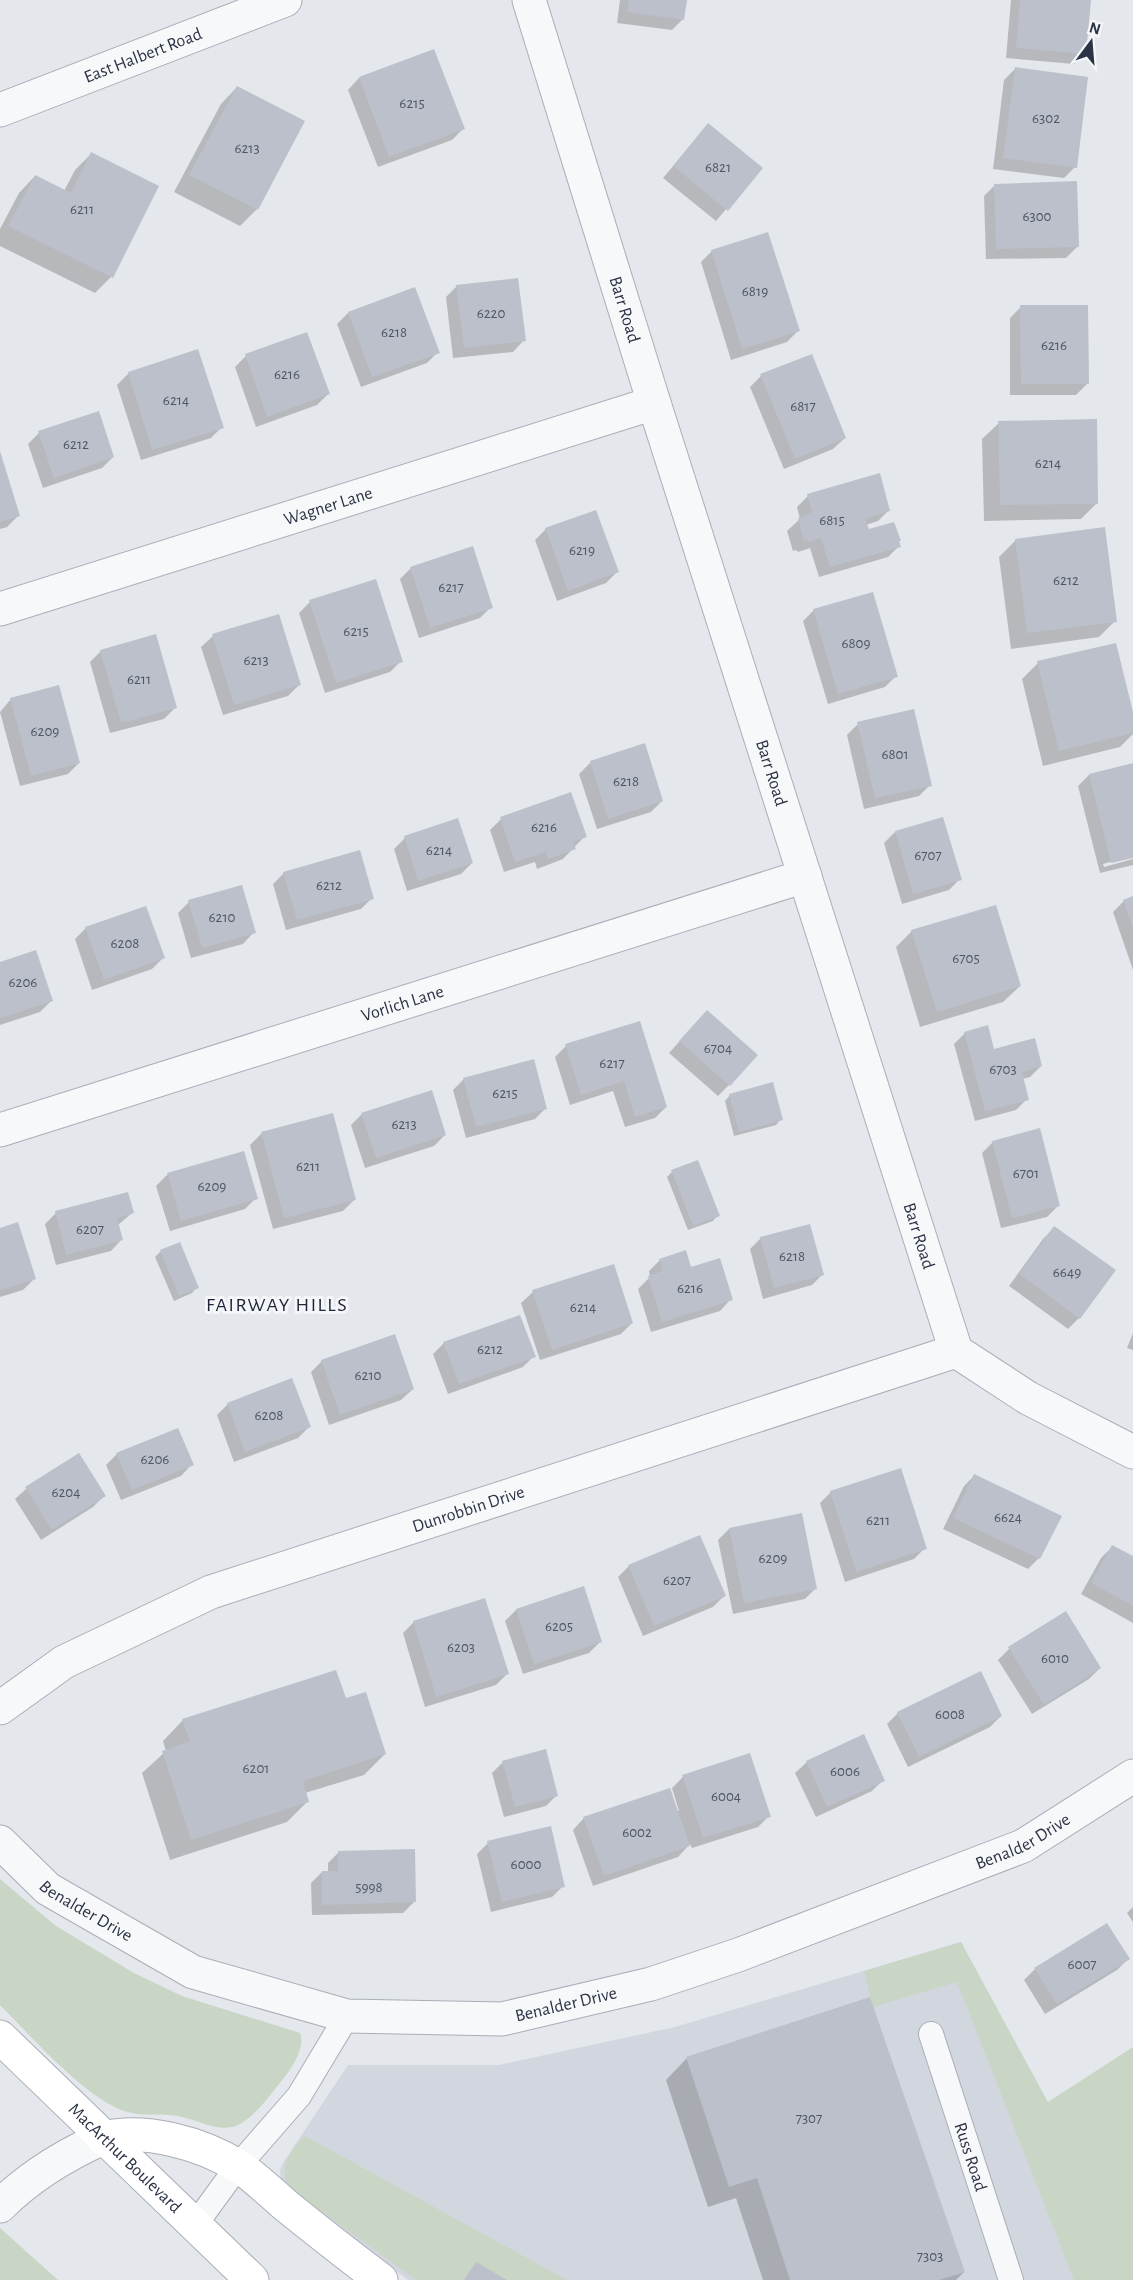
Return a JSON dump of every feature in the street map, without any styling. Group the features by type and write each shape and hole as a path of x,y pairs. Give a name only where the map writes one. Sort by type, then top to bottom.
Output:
{"main road":[{"name":"MacArthur Boulevard","path":"0,2037 252,2280"},
{"path":"103,2138 135,2133 159,2137 183,2143 238,2166 381,2280"}],"street":[{"name":"East Halbert Road","path":"0,110 285,0"},
{"name":"Barr Road","path":"529,0 654,402 956,1352"},
{"name":"Wagner Lane","path":"0,609 654,402"},
{"name":"Vorlich Lane","path":"0,1130 805,876"},
{"path":"956,1352 1028,1398 1133,1452"},
{"name":"Dunrobbin Drive","path":"0,1708 64,1662 211,1592 956,1352"},
{"name":"Benalder Drive","path":"0,1842 48,1888 192,1972 347,2016 502,2019 651,1984 738,1955 1023,1846 1133,1776"},
{"path":"0,2206 50,2166 103,2138"}],"lane":[{"path":"195,2225 238,2166 299,2096 347,2016"},
{"name":"Russ Road","path":"931,2034 1011,2280"}],"shaded area":[{"path":"961,1942 1133,2280 408,2280 301,2199 281,2179 280,2171 283,2163 348,2065 499,2065 675,2027"}],"green space":[{"path":"0,1879 56,1926 134,1973 182,1996 300,2033 301,2047 290,2070 256,2111 243,2122 232,2127 212,2126 178,2116 131,2113 108,2104 75,2079 0,2005"},
{"path":"961,1942 1048,2102 1133,2047 1133,2280 1074,2280 957,1982 873,2007 864,1971"},
{"path":"305,2136 567,2280 416,2280 290,2188 285,2174 287,2160 294,2147"},
{"path":"0,2228 58,2280 0,2280"}],"building":[{"path":"629,0 687,0 684,20 627,12"},
{"path":"1020,0 1091,0 1086,54 1016,48"},
{"path":"434,49 465,129 389,157 359,77"},
{"path":"1015,67 1088,77 1077,168 1003,158"},
{"path":"237,86 305,121 258,210 189,175"},
{"path":"708,123 763,168 728,211 673,166"},
{"path":"91,152 159,186 113,278 8,226 35,175 71,193"},
{"path":"1077,181 1079,247 996,249 994,184"},
{"path":"768,232 800,331 742,349 711,250"},
{"path":"518,278 526,341 464,348 456,285"},
{"path":"415,287 440,353 372,377 348,312"},
{"path":"1020,305 1088,305 1089,384 1021,384"},
{"path":"307,332 330,394 267,417 245,354"},
{"path":"198,349 224,428 152,450 128,372"},
{"path":"812,354 846,438 795,459 760,374"},
{"path":"99,411 114,457 54,478 38,431"},
{"path":"1097,419 1098,504 1000,505 998,421"},
{"path":"0,451 20,516 0,522"},
{"path":"880,473 890,511 865,519 869,529 894,522 901,547 830,567 821,538 809,542 804,541 798,518 812,512 807,494"},
{"path":"596,510 619,572 568,591 545,528"},
{"path":"1105,527 1117,622 1027,633 1015,539"},
{"path":"473,546 493,608 430,628 410,567"},
{"path":"376,579 403,662 336,683 309,600"},
{"path":"873,592 898,677 838,694 813,609"},
{"path":"279,614 301,685 234,705 212,634"},
{"path":"156,634 177,708 121,723 100,650"},
{"path":"1116,643 1133,712 1133,733 1059,751 1037,661"},
{"path":"59,685 80,763 31,776 10,698"},
{"path":"914,709 932,786 875,798 857,722"},
{"path":"645,743 663,801 608,819 590,761"},
{"path":"1133,763 1133,858 1111,863 1089,774"},
{"path":"571,792 587,837 573,842 576,849 548,859 546,852 515,862 500,817"},
{"path":"943,817 962,880 913,894 895,831"},
{"path":"458,818 473,863 418,881 404,836"},
{"path":"360,850 374,899 297,920 283,872"},
{"path":"242,885 256,933 202,948 188,900"},
{"path":"1133,896 1133,928 1123,900"},
{"path":"996,905 1021,986 937,1012 911,930"},
{"path":"146,906 165,958 104,980 85,927"},
{"path":"36,950 53,1001 0,1018 0,962"},
{"path":"707,1010 758,1055 730,1086 679,1041"},
{"path":"640,1021 667,1107 635,1117 624,1081 581,1095 565,1044"},
{"path":"988,1025 994,1049 1035,1038 1042,1066 1022,1072 1029,1100 985,1111 964,1032"},
{"path":"534,1059 547,1109 476,1127 463,1078"},
{"path":"773,1082 783,1120 739,1132 729,1094"},
{"path":"432,1090 446,1135 376,1158 361,1113"},
{"path":"333,1113 356,1200 284,1218 261,1132"},
{"path":"1040,1128 1060,1206 1012,1218 992,1141"},
{"path":"244,1151 258,1199 181,1221 167,1173"},
{"path":"698,1160 720,1216 693,1226 671,1170"},
{"path":"128,1192 134,1213 117,1218 123,1240 66,1255 55,1211"},
{"path":"18,1222 36,1279 0,1290 0,1228"},
{"path":"810,1224 824,1275 774,1288 760,1237"},
{"path":"1054,1226 1116,1270 1080,1319 1019,1274"},
{"path":"180,1242 199,1288 179,1296 160,1250"},
{"path":"686,1250 691,1267 720,1258 733,1300 662,1322 648,1276 663,1271 659,1259"},
{"path":"614,1264 633,1323 552,1350 532,1290"},
{"path":"520,1315 536,1357 459,1384 443,1342"},
{"path":"395,1334 414,1389 340,1415 321,1360"},
{"path":"292,1378 311,1427 245,1452 227,1403"},
{"path":"178,1428 194,1465 132,1490 116,1453"},
{"path":"79,1453 106,1496 52,1530 25,1487"},
{"path":"901,1468 927,1549 856,1572 830,1491"},
{"path":"974,1474 1062,1516 1040,1559 953,1518"},
{"path":"802,1513 817,1589 744,1603 729,1528"},
{"path":"700,1535 726,1596 654,1626 628,1565"},
{"path":"1112,1545 1133,1556 1133,1606 1091,1583"},
{"path":"584,1586 602,1642 534,1664 516,1609"},
{"path":"485,1598 509,1674 436,1697 413,1621"},
{"path":"1066,1611 1101,1668 1044,1705 1008,1647"},
{"path":"336,1670 346,1698 366,1692 386,1754 303,1781 309,1802 191,1840 162,1751 190,1741 182,1719"},
{"path":"981,1671 1002,1716 919,1757 897,1712"},
{"path":"864,1734 885,1781 827,1807 806,1761"},
{"path":"546,1749 558,1796 515,1807 502,1761"},
{"path":"750,1753 771,1817 703,1838 682,1775"},
{"path":"670,1788 690,1846 604,1876 583,1817"},
{"path":"551,1826 565,1887 502,1902 487,1841"},
{"path":"415,1849 416,1902 322,1905 322,1871 338,1871 338,1851"},
{"path":"1107,1923 1130,1959 1057,2004 1034,1968"},
{"path":"870,1997 965,2272 939,2280 790,2280 757,2178 729,2187 686,2057"},
{"path":"476,2262 507,2280 464,2280"}],"district":[{"name":"FAIRWAY HILLS","path":"277,1304"}]}
